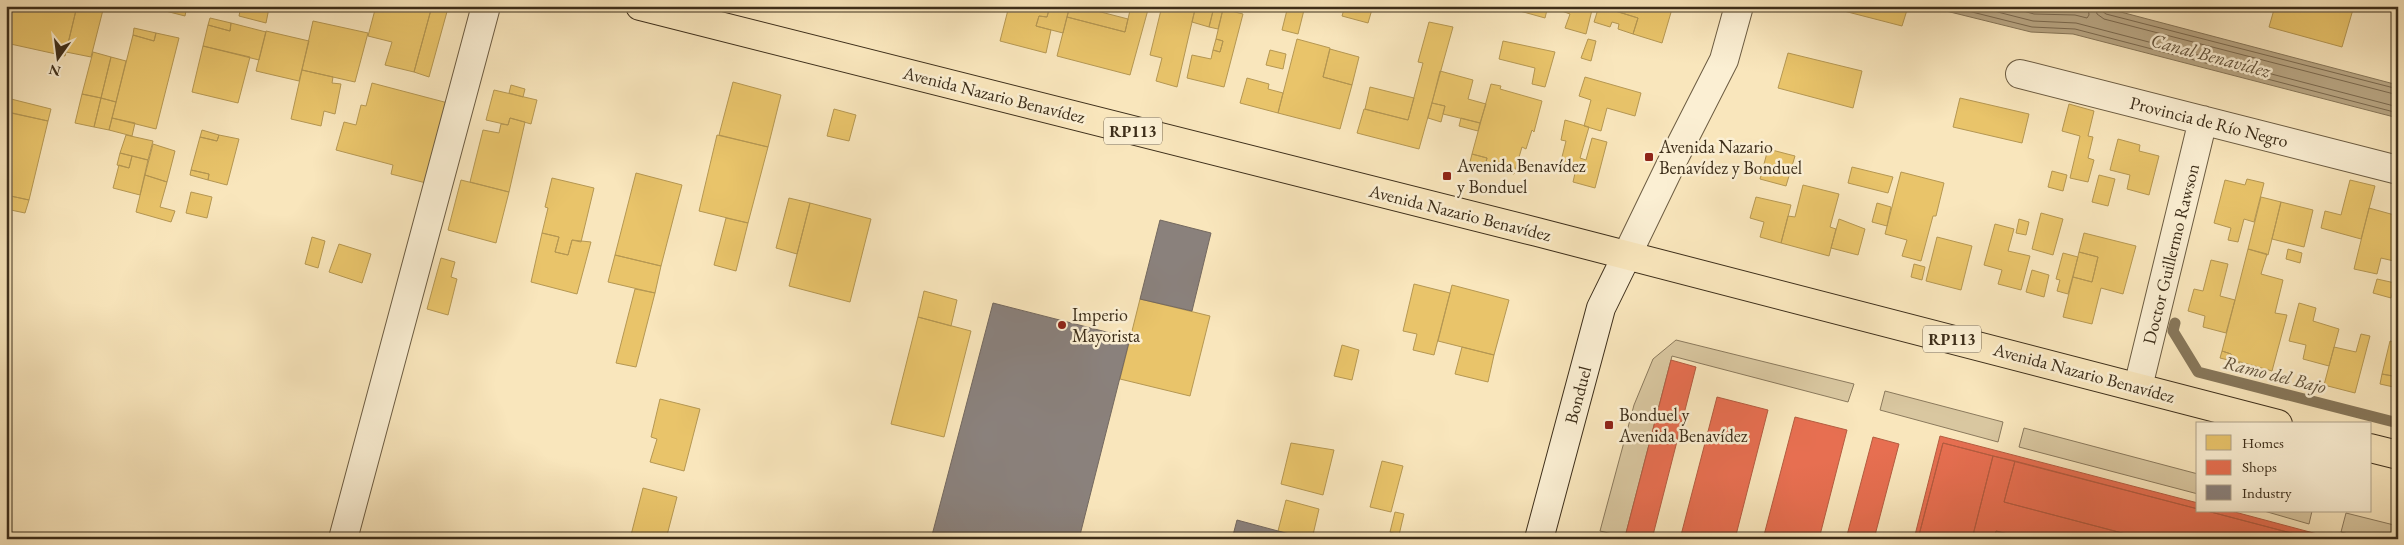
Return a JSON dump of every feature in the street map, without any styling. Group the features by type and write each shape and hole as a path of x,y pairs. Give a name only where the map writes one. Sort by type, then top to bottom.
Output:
{"main road":[{"name":"Avenida Nazario Benavídez","path":"640,6 1627,255 2270,422"},
{"path":"2372,448 2398,455"}],"street":[{"path":"343,539 486,6"},
{"name":"Bonduel","path":"1539,539 1601,308 1724,60 1739,6"},
{"name":"Provincia de Río Negro","path":"2020,74 2398,170"},
{"name":"Doctor Guillermo Rawson","path":"2138,387 2203,120"}],"shaded area":[{"path":"1676,340 1854,384 1848,402 1672,356 1625,537 1600,531 1634,405 1653,359"},
{"path":"1885,391 2003,422 1998,442 1880,410"},
{"path":"2024,428 2196,473 2196,493 2019,447"},
{"path":"2267,512 2312,512 2309,524"},
{"path":"2346,513 2398,526 2398,539 2367,539 2341,532"}],"water":[{"name":"Canal Benavídez","path":"1943,6 2098,6 2398,85 2398,118 2073,34 2031,32 1942,10"}],"building: Homes":[{"path":"6,6 77,6 65,56 6,43"},
{"path":"77,6 104,6 91,57 66,52"},
{"path":"146,6 168,6 186,11 185,16"},
{"path":"168,6 187,6 186,11"},
{"path":"241,6 269,8 266,23 239,16"},
{"path":"376,6 432,6 414,72 385,65 392,42 368,36"},
{"path":"432,6 448,8 429,77 414,72"},
{"path":"1009,6 1050,6 1047,17 1039,16 1036,26 1051,30 1046,53 1000,41"},
{"path":"1050,6 1069,9 1063,33 1036,26 1039,16 1047,17"},
{"path":"1070,6 1093,6 1093,10 1128,19 1125,32 1067,17"},
{"path":"1131,6 1149,6 1130,75 1057,56 1067,17 1125,32"},
{"path":"1162,6 1184,6 1195,9 1177,87 1156,81 1162,58 1150,55"},
{"path":"1196,6 1214,7 1209,27 1192,22"},
{"path":"1245,6 1264,6 1263,11"},
{"path":"1288,6 1305,6 1298,34 1282,30"},
{"path":"1345,6 1373,6 1368,23 1342,16"},
{"path":"1509,6 1548,6 1545,18 1509,8"},
{"path":"1548,6 1593,6 1586,34 1565,28 1570,14"},
{"path":"1599,6 1662,6 1672,9 1662,43 1633,34 1638,18"},
{"path":"1599,6 1638,18 1633,34 1618,29 1619,24 1612,22 1610,27 1594,22"},
{"path":"1841,6 1893,6 1907,10 1902,26 1840,10"},
{"path":"2275,6 2354,6 2342,47 2269,27"},
{"path":"1214,7 1223,9 1218,29 1209,27"},
{"path":"1223,9 1243,14 1224,87 1187,78 1192,55 1211,59 1213,50 1220,52 1223,41 1216,39"},
{"path":"210,18 231,23 230,31 208,25"},
{"path":"313,21 368,33 355,82 302,70"},
{"path":"1429,22 1453,27 1419,149 1357,133 1364,109 1408,120 1423,63 1418,62"},
{"path":"231,23 266,32 259,60 203,46 208,25 230,31"},
{"path":"134,28 156,33 154,41 133,35"},
{"path":"266,31 309,41 299,81 256,71"},
{"path":"156,33 179,38 156,129 112,118 133,35 154,41"},
{"path":"1216,39 1223,41 1220,52 1213,50"},
{"path":"1297,39 1330,48 1323,77 1352,85 1340,129 1278,113"},
{"path":"1588,39 1596,41 1591,61 1581,58"},
{"path":"1503,41 1555,52 1545,87 1532,84 1535,68 1499,59"},
{"path":"203,46 250,57 238,103 192,92"},
{"path":"1330,49 1359,57 1352,85 1323,77"},
{"path":"1270,50 1286,54 1283,69 1266,65"},
{"path":"93,52 111,57 101,98 82,94"},
{"path":"1788,53 1862,71 1853,108 1778,88"},
{"path":"111,57 126,61 116,102 101,98"},
{"path":"302,70 333,77 332,83 341,84 335,114 324,111 321,126 291,119"},
{"path":"1440,71 1473,80 1468,99 1486,104 1480,123 1443,114 1445,106 1432,103"},
{"path":"1585,77 1641,93 1635,116 1607,108 1601,131 1584,126 1591,100 1579,96"},
{"path":"1247,78 1269,84 1268,89 1283,93 1278,113 1240,103"},
{"path":"733,82 781,95 768,147 719,135"},
{"path":"372,83 448,103 426,183 391,174 393,165 336,150 344,122 356,125 361,105 366,106"},
{"path":"1491,84 1501,86 1500,89 1542,101 1534,132 1532,130 1526,149 1522,147 1514,174 1485,166 1487,158 1472,154"},
{"path":"511,85 525,89 523,97 509,93"},
{"path":"1370,87 1414,98 1408,120 1365,109"},
{"path":"494,90 537,100 531,124 510,118 508,125 486,120"},
{"path":"82,94 101,98 94,127 75,123"},
{"path":"101,98 116,102 109,130 94,127"},
{"path":"1960,98 2029,114 2022,143 1953,127"},
{"path":"11,99 51,109 48,121 8,112"},
{"path":"1432,103 1445,106 1441,122 1428,118"},
{"path":"2069,104 2094,111 2088,136 2093,137 2088,158 2094,160 2088,182 2070,178 2080,136 2062,131"},
{"path":"834,109 856,115 849,141 827,136"},
{"path":"6,112 48,121 29,200 6,195"},
{"path":"112,118 135,123 132,136 109,130"},
{"path":"510,118 525,122 509,192 470,182 483,130 499,133 501,124 508,125"},
{"path":"1461,118 1480,123 1478,131 1459,126"},
{"path":"1565,120 1589,127 1580,158 1586,160 1592,138 1607,142 1595,188 1573,182 1576,169 1560,165 1566,141 1561,140"},
{"path":"202,130 219,135 217,141 200,137"},
{"path":"126,135 153,141 148,160 120,153"},
{"path":"219,135 239,139 227,185 208,180 209,174 191,170 200,137 217,141"},
{"path":"717,135 768,147 748,223 699,211"},
{"path":"2118,139 2140,145 2139,151 2159,156 2149,195 2127,189 2130,175 2110,170"},
{"path":"153,144 175,151 167,182 145,175"},
{"path":"1768,149 1795,156 1786,186 1760,179"},
{"path":"120,153 132,156 129,168 117,165"},
{"path":"1472,154 1487,158 1485,166 1470,162"},
{"path":"132,156 148,160 140,195 113,188 119,165 129,168"},
{"path":"1852,167 1893,177 1888,193 1848,183"},
{"path":"191,170 209,174 208,180 190,175"},
{"path":"2052,171 2067,175 2063,191 2048,187"},
{"path":"1901,172 1944,183 1936,216 1933,216 1921,261 1902,256 1907,240 1885,234"},
{"path":"636,173 682,185 661,266 615,255"},
{"path":"145,175 167,182 160,207 175,211 171,222 136,212"},
{"path":"2099,175 2115,179 2108,206 2092,202"},
{"path":"552,178 594,188 581,242 572,240 568,255 555,252 559,237 542,233 548,208 545,207"},
{"path":"2247,179 2264,183 2254,222 2244,219 2238,242 2228,240 2231,228 2214,223 2225,180 2245,185"},
{"path":"461,180 509,192 496,243 448,230"},
{"path":"2350,180 2375,186 2361,239 2321,228 2325,211 2341,215"},
{"path":"1803,185 1839,194 1830,227 1836,229 1829,256 1781,243 1788,216 1795,217"},
{"path":"191,192 212,197 207,218 186,213"},
{"path":"6,195 29,200 25,213 6,209"},
{"path":"1756,197 1791,205 1781,243 1760,237 1764,222 1750,218"},
{"path":"2261,197 2281,202 2268,255 2248,249"},
{"path":"789,198 810,203 797,254 776,248"},
{"path":"2281,202 2313,210 2304,247 2272,239"},
{"path":"810,203 871,219 850,302 789,286"},
{"path":"1877,203 1891,207 1887,226 1872,222"},
{"path":"2369,208 2398,216 2398,262 2381,258 2377,274 2354,269"},
{"path":"2041,213 2063,219 2053,255 2032,249"},
{"path":"726,218 748,223 736,271 714,265"},
{"path":"1839,219 1865,229 1858,255 1831,248"},
{"path":"2019,219 2029,222 2026,235 2016,233"},
{"path":"1995,224 2014,229 2008,251 2030,256 2021,290 1998,284 2002,270 1984,265"},
{"path":"542,233 559,237 555,252 568,255 572,240 591,242 577,294 531,282"},
{"path":"2084,233 2136,246 2123,294 2101,288 2092,324 2063,317 2073,277 2092,282 2098,257 2079,252"},
{"path":"312,237 325,241 318,268 305,264"},
{"path":"1937,237 1972,246 1961,290 1926,281"},
{"path":"339,244 371,254 362,283 329,272"},
{"path":"2248,249 2267,254 2261,274 2283,280 2275,313 2287,315 2272,371 2230,359 2231,354 2222,351"},
{"path":"2288,249 2302,253 2300,263 2286,259"},
{"path":"2079,252 2098,257 2092,282 2073,277"},
{"path":"2063,253 2078,257 2068,294 2057,291 2060,280 2056,279"},
{"path":"615,255 661,266 655,293 608,282"},
{"path":"441,258 455,262 451,277 457,279 448,315 427,309"},
{"path":"2211,260 2228,264 2220,296 2235,300 2226,333 2203,327 2205,316 2188,311 2194,289 2203,291"},
{"path":"1914,264 1925,267 1922,280 1911,277"},
{"path":"2032,270 2049,275 2044,297 2026,292"},
{"path":"2377,279 2395,283 2391,298 2373,293"},
{"path":"1414,284 1450,293 1434,355 1413,350 1417,334 1403,331"},
{"path":"1452,285 1509,300 1494,355 1438,341"},
{"path":"635,289 655,293 636,367 616,363"},
{"path":"924,291 957,300 951,326 918,317"},
{"path":"1140,299 1210,316 1190,396 1120,379"},
{"path":"2299,303 2316,308 2313,321 2339,329 2329,366 2303,359 2306,345 2289,341"},
{"path":"918,317 971,331 944,437 891,424"},
{"path":"2361,334 2370,336 2355,393 2324,385 2334,347 2356,352"},
{"path":"2390,341 2398,343 2398,377 2382,374"},
{"path":"1342,345 1359,350 1352,380 1334,376"},
{"path":"1462,347 1494,355 1488,382 1455,374"},
{"path":"2222,351 2231,354 2230,359 2240,363 2220,358"},
{"path":"2382,374 2398,377 2398,388 2380,384"},
{"path":"660,399 700,409 684,471 650,462 657,439 651,437"},
{"path":"1291,443 1334,450 1323,495 1281,484"},
{"path":"1382,461 1403,466 1391,512 1370,507"},
{"path":"643,488 677,497 666,539 630,539"},
{"path":"1286,500 1319,509 1312,539 1278,531"},
{"path":"1395,512 1404,514 1399,535 1390,532"}],"building: Shops":[{"path":"1671,360 1696,367 1652,539 1631,539 1625,537"},
{"path":"1717,397 1768,410 1735,539 1680,539"},
{"path":"1795,417 1847,430 1819,539 1763,539"},
{"path":"1940,436 2196,502 2196,508 1943,443 1918,539 1914,539"},
{"path":"1873,437 1899,444 1874,539 1846,539"},
{"path":"1943,443 1993,456 1972,539 1918,539"},
{"path":"1993,456 2015,461 2004,502 2145,539 2027,539 1996,531 1994,539 1972,539"},
{"path":"2015,461 2196,508 2196,512 2211,512 2306,537 2305,539 2145,539 2004,502"},
{"path":"2211,512 2235,512 2336,539 2314,539"},
{"path":"1996,531 2027,539 1994,539"}],"building: Industry":[{"path":"1160,220 1211,233 1192,311 1140,299"},
{"path":"993,303 1130,338 1079,539 931,539"},
{"path":"1237,520 1278,531 1306,539 1232,539"}],"waterway":[{"name":"Ramo del Bajo","path":"2175,323 2173,331 2198,372 2398,423"}],"place":[{"name":"Avenida Nazario Benavídez y Bonduel","path":"1649,157"},
{"name":"Avenida Benavídez y Bonduel","path":"1447,176"},
{"name":"Imperio Mayorista","path":"1062,325"},
{"name":"Bonduel y Avenida Benavídez","path":"1609,425"}]}
